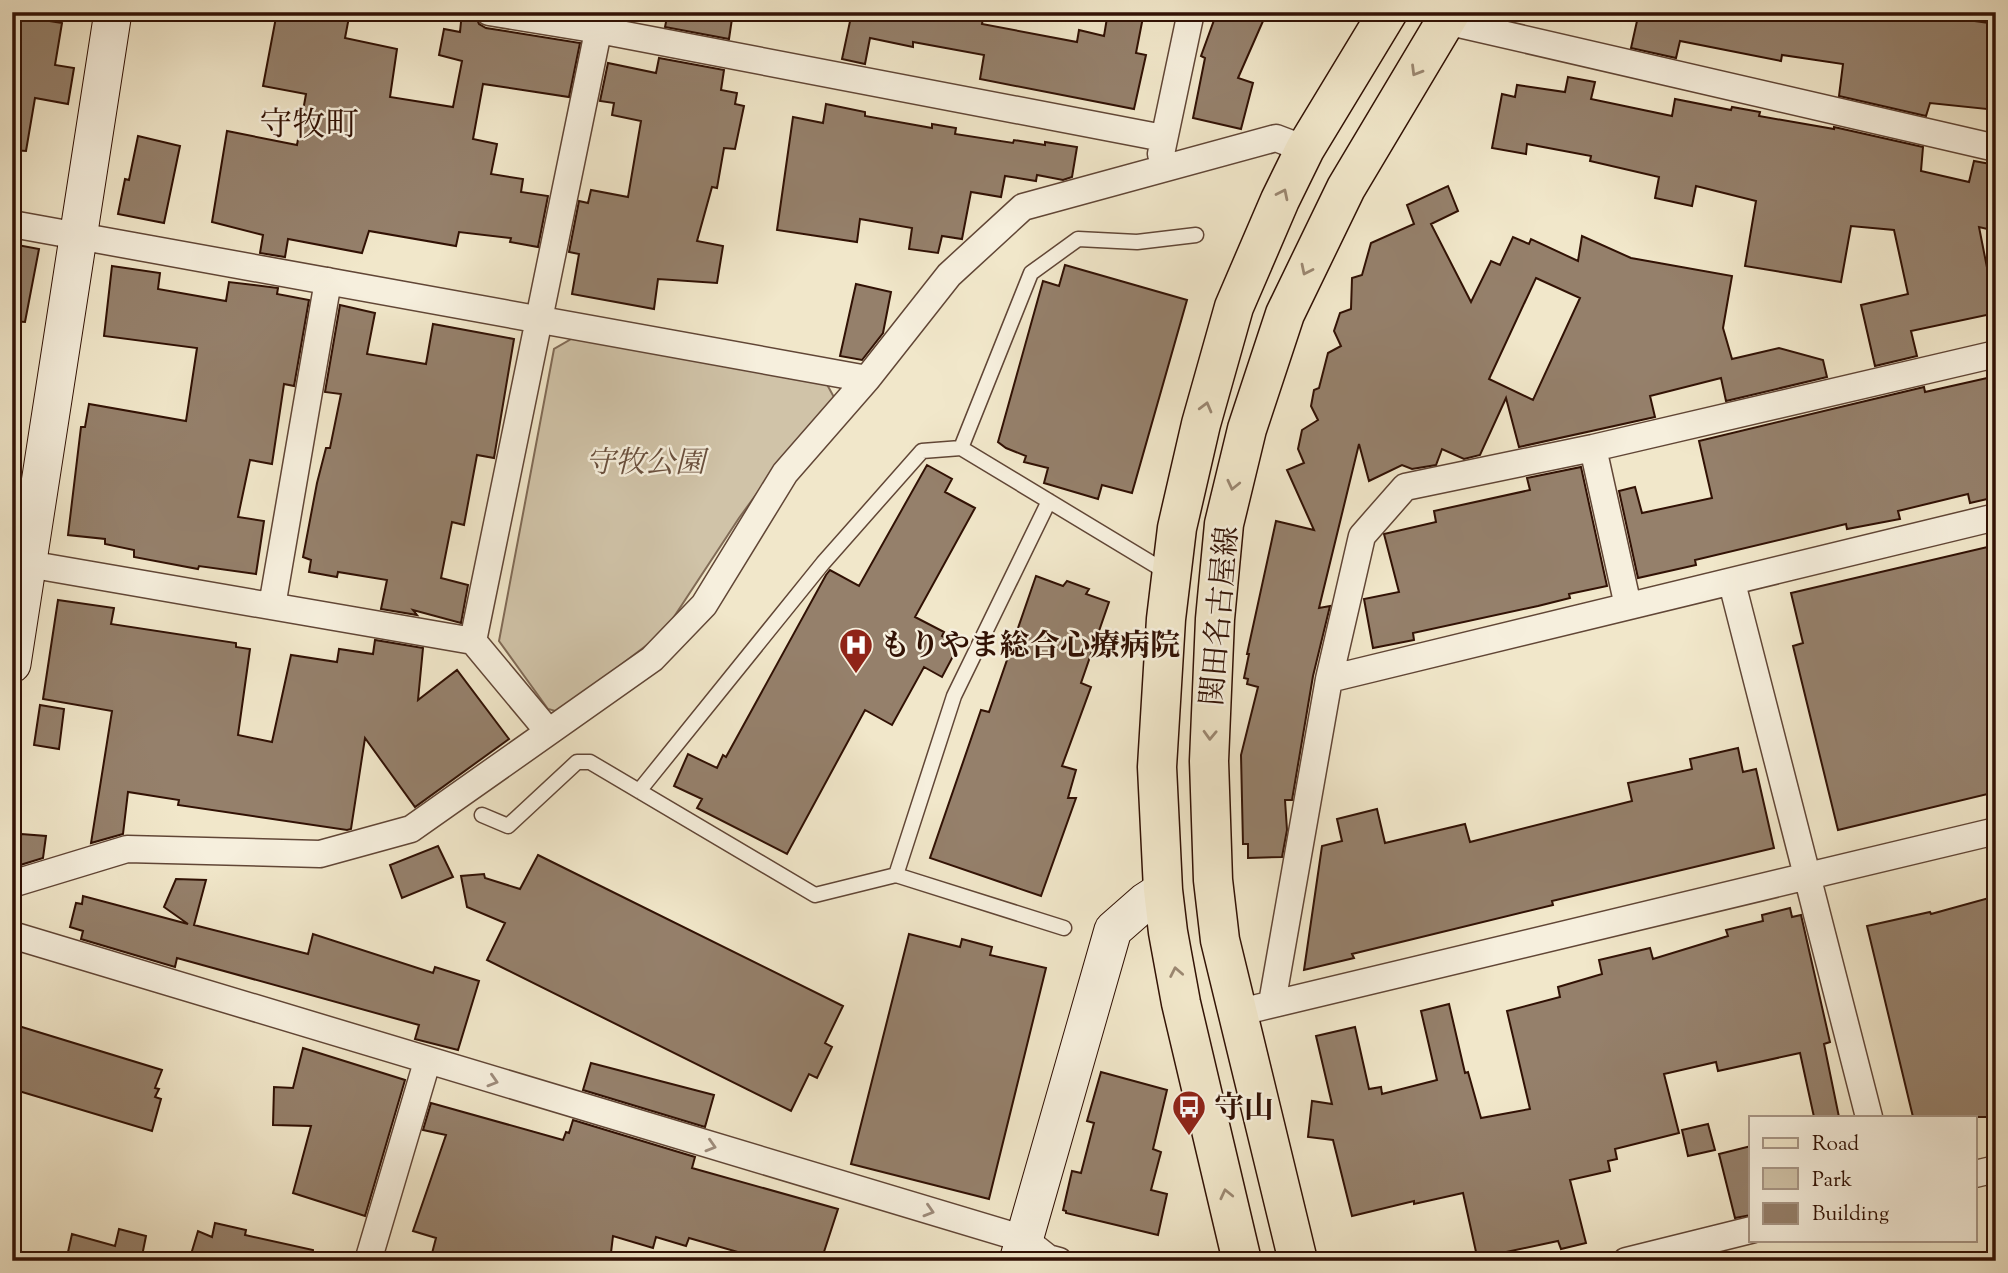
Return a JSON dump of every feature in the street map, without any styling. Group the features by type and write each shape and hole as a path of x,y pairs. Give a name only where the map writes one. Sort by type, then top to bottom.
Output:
{"main road":[{"name":"関田名古屋線","path":"1242,1261 1181,1003 1163,890 1157,767 1166,620 1177,528 1201,424 1234,307 1305,149 1388,12"},
{"name":"関田名古屋線","path":"1298,1261 1255,1008 1220,940 1213,880 1209,761 1215,620 1224,524 1247,429 1285,314 1346,188 1448,17"}],"street":[{"path":"12,664 113,12"},
{"path":"489,12 601,21 1163,138"},
{"path":"1158,169 1191,12"},
{"path":"1448,17 1996,148"},
{"path":"473,641 601,21"},
{"path":"12,884 127,849 320,854 411,829 652,659 704,605 785,473 867,379 949,275 1023,207 1276,138 1305,149"},
{"path":"12,223 867,379"},
{"path":"272,606 328,281"},
{"path":"1996,354 1593,448 1405,487 1362,536 1255,1008 1996,831"},
{"path":"1593,448 1628,606"},
{"path":"1329,679 1996,517"},
{"path":"28,564 473,641 548,731"},
{"path":"1732,583 1869,1116"},
{"path":"1021,1250 1113,930 1163,890"},
{"path":"12,935 427,1062 1059,1261"},
{"path":"368,1261 427,1062"},
{"path":"1976,1174 1996,1169"},
{"path":"1626,1261 1749,1230"}],"lane":[{"path":"961,448 1031,272 1077,239 1137,242 1196,235"},
{"path":"639,791 823,563 922,451 961,448 1158,567"},
{"path":"896,875 954,696 1049,501"},
{"path":"482,815 508,826 577,762 590,762 815,895 896,875 1064,928"}],"green space":[{"name":"守牧公園","path":"573,338 824,379 835,399 774,470 664,632 559,712 548,709 499,641 554,349"}],"building":[{"path":"277,12 322,12 349,17 345,38 397,49 390,97 453,107 462,61 439,55 444,29 460,32 462,12 474,12 479,24 486,28 580,43 569,97 483,84 473,139 497,144 491,174 523,179 521,192 548,196 538,247 510,242 511,238 459,232 456,246 369,231 362,253 288,239 285,257 260,253 263,235 212,222 227,131 297,145 306,94 263,86"},
{"path":"668,12 733,12 729,39 665,27"},
{"path":"852,12 984,12 982,24 1077,42 1079,30 1104,36 1108,12 1144,12 1136,53 1146,55 1134,109 980,79 984,55 913,42 913,47 870,38 865,64 842,59"},
{"path":"1217,12 1267,12 1238,78 1253,83 1241,129 1193,118 1205,58 1201,56"},
{"path":"1639,12 1939,12 1938,16 1996,24 1996,110 1930,103 1926,116 1839,96 1843,64 1782,55 1781,61 1680,41 1676,58 1631,48"},
{"path":"12,15 62,23 55,65 74,68 68,104 35,98 26,151 12,150"},
{"path":"659,58 724,70 721,90 737,93 735,104 744,106 735,149 724,148 717,188 712,187 697,241 723,246 717,283 658,279 654,309 572,294 579,254 569,252 579,201 588,203 591,190 628,197 641,121 612,115 614,103 600,101 608,63 656,73"},
{"path":"1568,77 1595,82 1591,99 1672,116 1675,99 1731,110 1732,107 1760,112 1759,116 1834,127 1923,147 1921,171 1969,182 1974,161 1996,165 1996,231 1979,227 1996,313 1911,331 1917,356 1875,366 1861,305 1908,294 1894,230 1851,226 1841,282 1745,266 1756,201 1696,186 1692,206 1655,198 1659,177 1590,161 1591,156 1527,144 1526,154 1492,148 1502,94 1515,97 1517,85 1565,92"},
{"path":"826,104 865,112 865,116 932,128 932,124 956,128 955,134 1013,143 1014,140 1077,147 1072,177 1063,180 1037,175 1036,181 1005,176 1001,197 971,192 962,239 942,236 938,253 909,249 912,228 860,219 857,242 777,230 793,117 823,123"},
{"path":"138,136 180,146 164,223 118,214 125,179 129,180"},
{"path":"1448,186 1458,211 1431,224 1471,302 1491,261 1500,265 1513,237 1529,244 1531,239 1578,261 1582,236 1631,258 1732,276 1723,328 1732,359 1779,348 1823,360 1827,377 1726,401 1721,378 1650,396 1655,417 1519,447 1506,398 1480,455 1464,459 1442,449 1436,465 1412,469 1402,465 1369,481 1359,444 1319,608 1330,606 1313,676 1292,800 1285,800 1287,830 1282,857 1248,858 1248,844 1243,844 1241,755 1258,687 1247,684 1248,679 1244,678 1247,654 1276,521 1314,530 1287,470 1304,463 1298,449 1302,430 1318,420 1311,406 1314,390 1319,388 1328,353 1341,346 1334,331 1340,313 1351,309 1352,278 1362,275 1371,243 1414,224 1407,205","holes":["1536,278 1580,298 1533,400 1489,379"]},
{"path":"12,244 39,249 25,322 12,321"},
{"path":"1065,265 1187,300 1132,493 1102,485 1098,499 1044,483 1048,468 1024,462 1026,456 998,442 1043,281 1059,286"},
{"path":"112,266 160,273 158,289 226,301 229,282 278,288 277,294 309,300 294,386 284,384 272,464 250,460 238,517 264,521 256,574 199,566 198,569 134,557 134,550 105,544 105,539 68,535 81,427 85,427 89,404 186,421 197,348 104,336"},
{"path":"856,284 891,292 883,333 862,360 840,356"},
{"path":"340,305 375,313 367,354 426,364 433,324 514,339 494,458 477,455 464,525 452,522 441,578 468,585 461,623 413,610 417,615 381,609 387,580 338,572 337,577 309,572 311,560 303,557 317,483 326,448 330,448 341,394 325,392"},
{"path":"1996,376 1996,497 1970,503 1968,494 1898,511 1900,519 1847,529 1846,524 1695,560 1696,565 1638,578 1619,491 1635,487 1642,513 1712,498 1699,441 1924,387 1925,392"},
{"path":"927,465 952,479 945,492 975,508 915,617 944,632 942,636 959,645 942,677 924,667 892,725 865,710 787,854 697,808 702,799 674,786 688,754 717,768 723,755 726,757 826,575 830,570 859,586"},
{"path":"1581,467 1607,586 1569,594 1570,598 1538,606 1413,633 1414,640 1373,648 1364,599 1399,592 1384,534 1436,522 1434,511 1530,490 1527,478"},
{"path":"1996,545 1996,792 1838,830 1793,646 1803,643 1791,593"},
{"path":"1036,576 1063,586 1067,581 1089,589 1086,594 1109,602 1081,683 1091,687 1062,766 1076,770 1068,798 1076,798 1041,896 930,858 981,710 989,712"},
{"path":"58,600 114,608 111,624 236,643 236,647 250,649 238,735 272,742 291,655 337,662 339,649 373,654 375,640 423,648 418,700 457,670 509,739 415,807 365,738 351,829 347,830 178,805 179,800 128,792 123,834 91,843 112,711 43,699"},
{"path":"40,705 64,709 59,749 34,745"},
{"path":"1738,748 1743,772 1756,769 1774,848 1552,901 1553,905 1352,954 1354,958 1304,970 1322,846 1342,841 1337,819 1377,809 1385,843 1465,824 1470,842 1632,801 1628,783 1692,769 1690,759"},
{"path":"21,834 46,836 43,858 17,866"},
{"path":"438,846 453,877 402,898 390,865"},
{"path":"538,855 843,1006 825,1043 832,1047 817,1078 809,1074 791,1111 487,960 505,923 467,907 461,876 484,874 485,878 520,889"},
{"path":"176,879 206,880 194,925 308,954 313,934 433,973 435,967 479,981 458,1050 415,1039 419,1025 177,958 175,967 81,939 83,931 70,927 76,903 82,904 83,896 188,924 164,907"},
{"path":"1996,896 1996,1117 1913,1116 1867,926 1930,912 1931,914"},
{"path":"1790,908 1792,917 1801,915 1830,1042 1824,1044 1839,1116 1814,1116 1800,1053 1718,1071 1716,1062 1664,1074 1679,1133 1615,1149 1617,1159 1608,1161 1610,1171 1570,1180 1586,1243 1561,1249 1558,1241 1506,1252 1508,1261 1478,1261 1463,1193 1414,1204 1414,1201 1352,1216 1333,1140 1308,1137 1312,1101 1332,1104 1316,1036 1355,1027 1369,1089 1381,1087 1382,1094 1437,1080 1421,1011 1449,1004 1465,1073 1468,1072 1481,1118 1530,1109 1507,1011 1560,997 1558,987 1602,974 1599,960 1650,948 1653,959 1728,936 1726,930 1763,921 1762,915"},
{"path":"909,934 960,947 962,939 992,947 990,955 1046,968 989,1199 851,1164"},
{"path":"12,1024 162,1070 155,1088 159,1089 155,1097 161,1099 152,1131 12,1089"},
{"path":"303,1048 405,1080 365,1216 293,1193 311,1126 273,1125 274,1087 293,1088"},
{"path":"591,1063 714,1095 705,1127 583,1090"},
{"path":"1101,1072 1167,1090 1153,1149 1161,1152 1151,1190 1167,1194 1158,1235 1066,1213 1063,1210 1072,1171 1081,1173 1094,1123 1087,1121"},
{"path":"431,1103 563,1140 566,1132 569,1133 573,1120 695,1157 692,1168 838,1209 821,1261 769,1261 689,1238 686,1246 656,1237 653,1248 613,1236 610,1261 430,1261 436,1238 413,1231 446,1135 423,1130"},
{"path":"1708,1124 1715,1150 1688,1156 1682,1130"},
{"path":"1749,1146 1749,1215 1735,1218 1719,1154"},
{"path":"215,1223 246,1230 245,1235 313,1250 312,1261 189,1261 198,1231 212,1237"},
{"path":"119,1229 146,1236 141,1261 66,1261 72,1234 115,1246"}],"place":[{"name":"もりやま総合心療病院","path":"856,675"},
{"name":"守山","path":"1189,1137"}],"district":[{"name":"守牧町","path":"309,123"}]}
